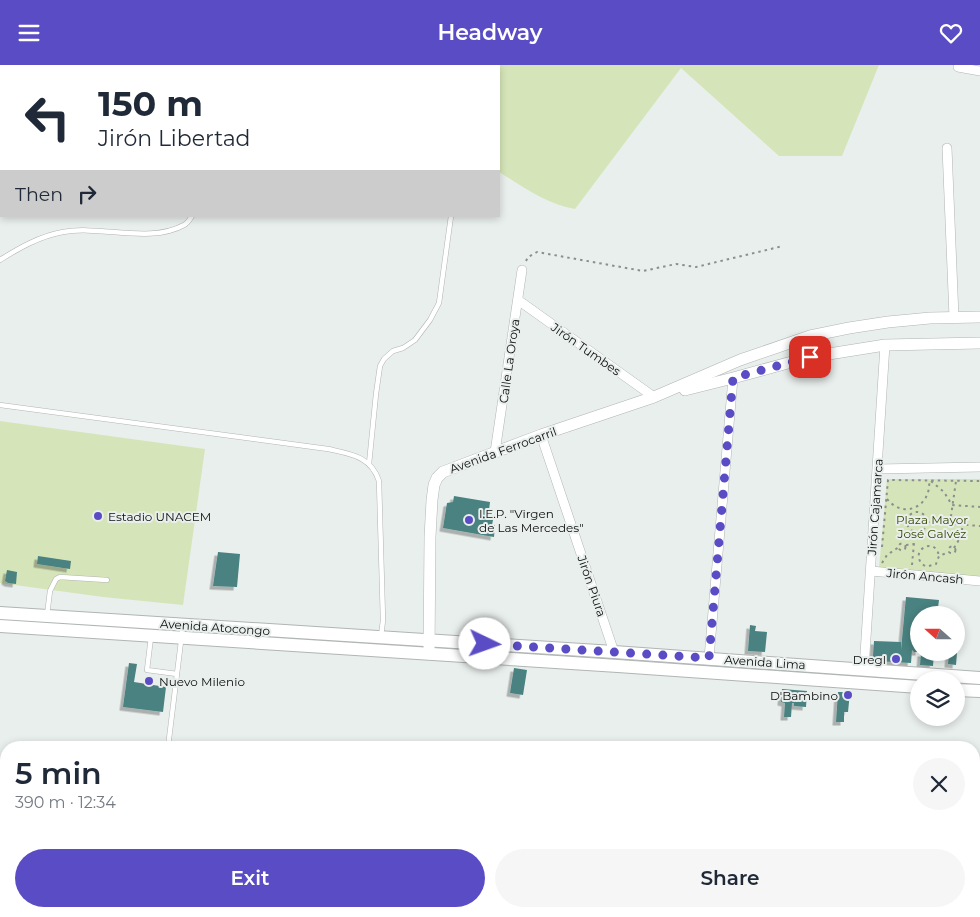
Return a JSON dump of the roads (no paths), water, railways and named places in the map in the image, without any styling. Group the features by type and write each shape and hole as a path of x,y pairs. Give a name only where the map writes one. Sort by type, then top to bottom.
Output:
{"main road":[{"name":"Avenida Atocongo","path":"0,613 47,616 152,629 381,637 429,641"},
{"name":"Avenida Atocongo","path":"0,626 47,629 152,629"},
{"name":"Avenida Atocongo","path":"183,631 429,654"},
{"name":"Avenida Lima","path":"429,641 709,658 980,678"},
{"name":"Avenida Lima","path":"429,654 910,686"},
{"path":"965,690 980,691"}],"street":[{"path":"958,67 980,71"},
{"path":"947,148 954,317"},
{"name":"Calle La Oroya","path":"495,452 522,270"},
{"name":"Jirón Tumbes","path":"518,301 654,397"},
{"name":"Avenida Ferrocarril","path":"429,654 432,500 434,485 437,478 443,472 541,435 654,397 740,360 810,336 849,328 930,317 980,317"},
{"name":"Avenida Ferrocarril","path":"654,397 810,357 885,345 980,343"},
{"name":"Jirón Cajamarca","path":"864,669 885,345"},
{"path":"709,658 733,378"},
{"name":"Jirón Piura","path":"541,435 614,652"},
{"path":"878,469 980,467"},
{"name":"Jirón Ancash","path":"871,571 980,581"}],"lane":[{"path":"0,260 37,239 63,232 92,230 142,233 167,231 186,224 191,217"},
{"path":"369,464 380,366 384,359 393,351 415,340 430,320 439,303 450,217"},
{"path":"0,405 328,449 360,457 376,472 379,481 383,620 381,637 375,650"},
{"path":"47,629 50,591 56,579 60,577 107,580"},
{"path":"152,629 147,670 177,674"},
{"path":"169,741 183,631"}],"place":[{"name":"Estadio UNACEM","path":"98,516"},
{"name":"I.E.P. \"Virgen de Las Mercedes\"","path":"469,520"},
{"name":"Dregl","path":"896,659"},
{"name":"Nuevo Milenio","path":"149,681"},
{"name":"D'Bambino","path":"848,695"}],"park label":[{"name":"Plaza Mayor José Galvéz","path":"932,526"}]}
